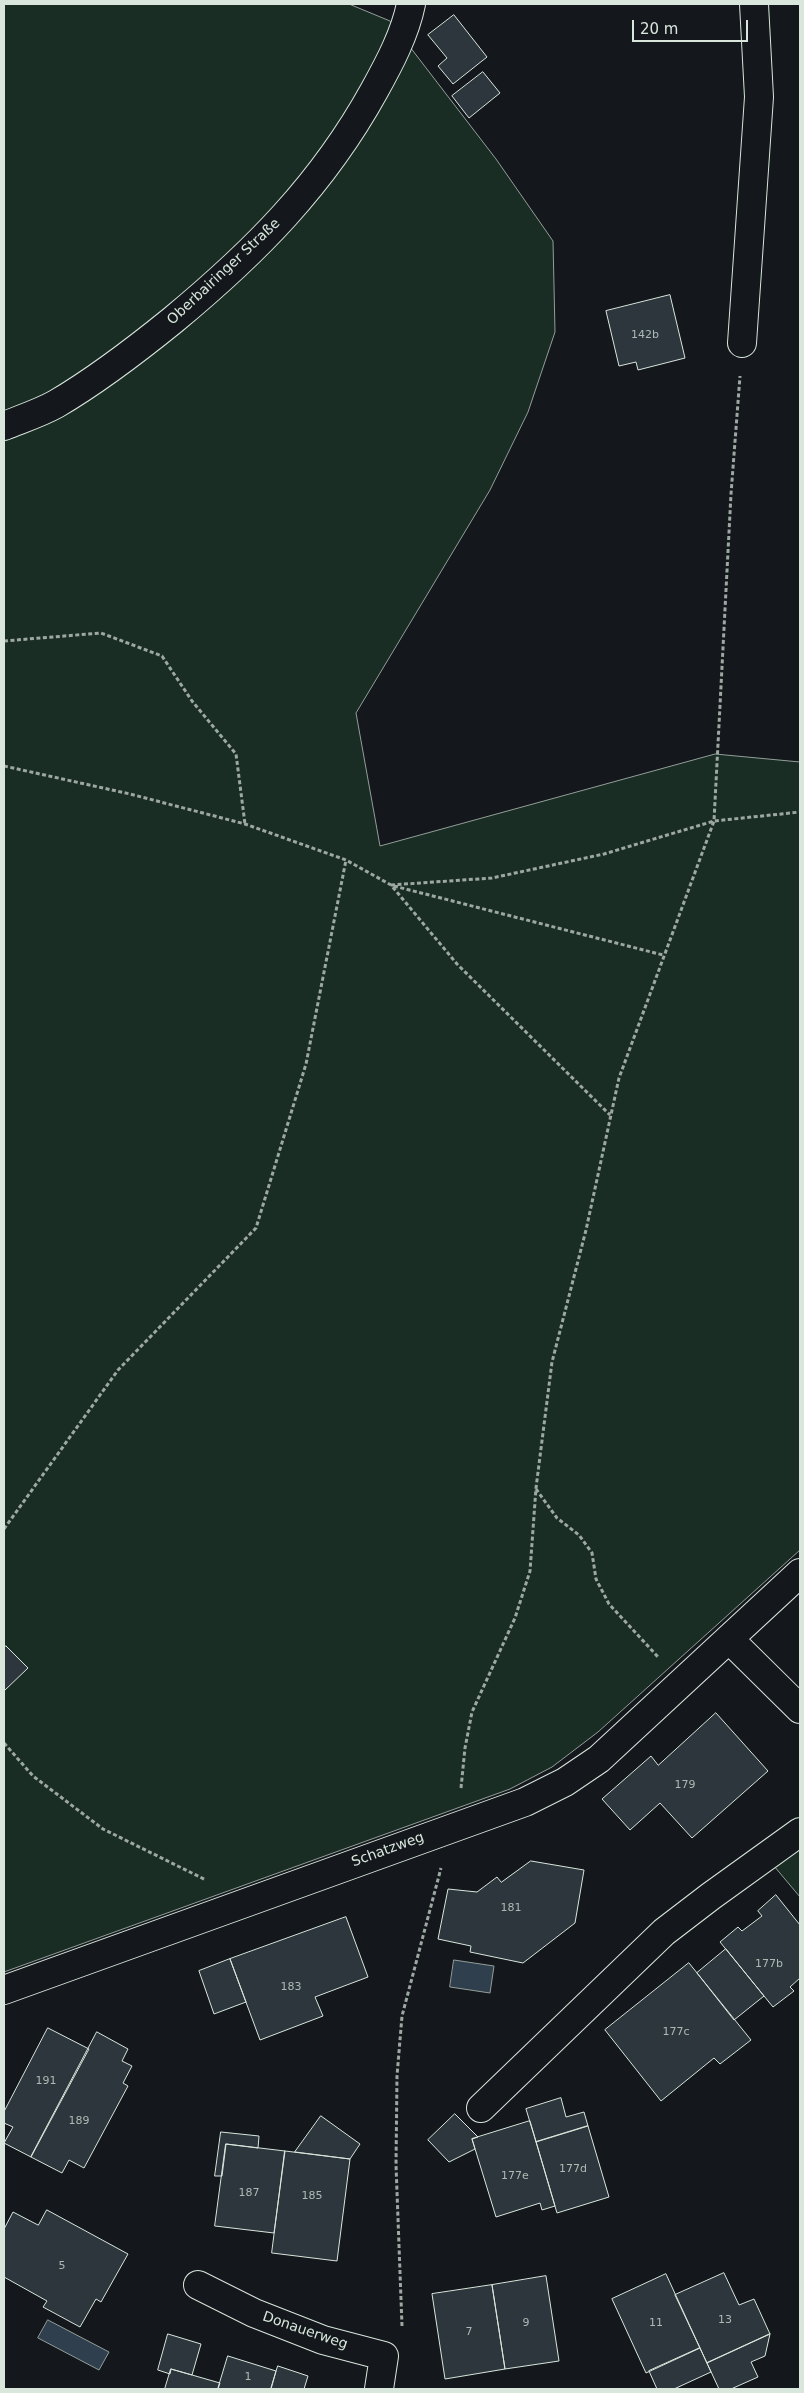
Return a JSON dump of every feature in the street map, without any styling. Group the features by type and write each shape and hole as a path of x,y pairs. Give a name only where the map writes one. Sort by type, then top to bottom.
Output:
{"street":[{"name":"Oberbairinger Straße","path":"4,426 56,404 134,352 208,291 271,231 323,172 357,121 386,69 408,17 411,4"},
{"path":"742,343 759,97 754,4"},
{"name":"Schatzweg","path":"4,1990 525,1802 565,1782 599,1758 800,1573"},
{"path":"729,1639 800,1708"},
{"path":"481,2108 664,1932 800,1832"},
{"name":"Donauerweg","path":"198,2285 254,2313 323,2340 384,2356 379,2389"}],"path":[{"path":"452,1827 460,1799 465,1748 472,1712 515,1618 530,1571 536,1488 552,1362 586,1230 619,1078 714,821 731,494 742,343"},
{"path":"4,641 101,633 162,656 192,701 236,754 245,824"},
{"path":"4,766 130,794 245,824 346,860 391,885 663,955"},
{"path":"391,885 492,878 604,854 714,821 800,812"},
{"path":"4,1529 118,1370 256,1228 306,1064 346,860"},
{"path":"391,885 457,964 611,1115"},
{"path":"536,1488 557,1518 579,1536 592,1553 596,1579 609,1604 682,1682"},
{"path":"4,1743 33,1776 103,1829 213,1884 234,1906"},
{"path":"402,2329 396,2164 397,2076 402,2016 442,1865"}],"green space":[{"path":"4,4 349,4 390,21 496,159 553,241 555,332 528,412 490,490 356,713 380,846 715,754 800,762 800,1550 598,1732 552,1767 510,1789 4,1972"},
{"path":"800,1848 800,1897 774,1866"}],"water":[{"path":"454,1960 494,1966 490,1993 450,1987"},
{"path":"48,2320 109,2352 99,2370 38,2338"}],"building":[{"path":"454,15 487,57 453,84 438,66 447,58 428,35"},
{"path":"483,72 500,93 469,118 452,96"},
{"path":"670,295 685,358 638,370 636,362 619,366 606,311"},
{"path":"6,1646 28,1668 4,1691 4,1648"},
{"path":"716,1713 768,1771 692,1838 660,1803 630,1830 602,1799 651,1756 658,1765"},
{"path":"531,1861 584,1870 575,1923 523,1963 470,1952 471,1946 438,1939 448,1889 477,1892 497,1877 501,1882"},
{"path":"776,1895 800,1925 800,1978 790,1987 794,1991 773,2007 720,1942 738,1927 742,1931 762,1916 758,1911"},
{"path":"346,1917 368,1977 315,1997 323,2016 260,2040 230,1959"},
{"path":"726,1949 764,1996 734,2020 697,1973"},
{"path":"230,1959 246,2002 214,2014 199,1971"},
{"path":"689,1963 751,2040 720,2064 714,2058 661,2101 605,2030"},
{"path":"48,2028 89,2049 31,2157 4,2143 13,2127 4,2123 4,2112"},
{"path":"97,2032 128,2049 122,2061 132,2066 123,2083 128,2086 84,2168 69,2160 62,2173 31,2157"},
{"path":"561,2098 566,2117 584,2112 588,2126 536,2142 526,2109"},
{"path":"455,2114 478,2137 472,2139 475,2149 449,2162 428,2140"},
{"path":"321,2116 360,2144 350,2159 295,2152"},
{"path":"530,2121 555,2206 542,2210 540,2203 496,2217 472,2139"},
{"path":"588,2126 609,2197 557,2213 536,2142"},
{"path":"221,2132 259,2136 258,2148 226,2144 222,2176 215,2176"},
{"path":"226,2144 285,2151 274,2233 215,2226"},
{"path":"285,2151 350,2159 337,2261 272,2253"},
{"path":"47,2210 128,2254 101,2302 96,2299 80,2327 43,2307 47,2301 4,2277 4,2229 13,2212 38,2225"},
{"path":"724,2273 739,2305 754,2299 770,2334 707,2363 675,2295"},
{"path":"666,2274 700,2348 646,2373 612,2299"},
{"path":"546,2276 559,2361 505,2369 492,2285"},
{"path":"492,2285 505,2369 445,2379 432,2294"},
{"path":"168,2334 201,2344 192,2375 171,2369 170,2374 158,2370"},
{"path":"770,2334 765,2356 751,2362 758,2377 731,2389 719,2389 707,2363"},
{"path":"700,2348 711,2372 674,2389 657,2389 649,2371"},
{"path":"228,2356 276,2371 271,2389 218,2389"},
{"path":"278,2366 308,2376 304,2389 271,2389"},
{"path":"171,2369 220,2383 218,2389 165,2389"}]}
